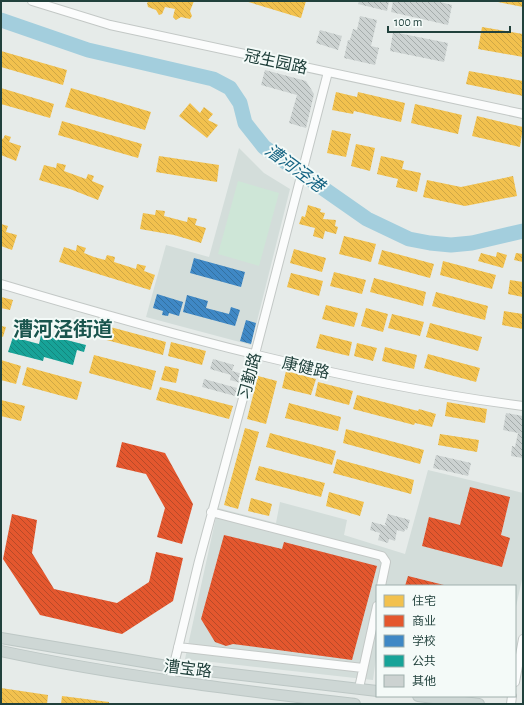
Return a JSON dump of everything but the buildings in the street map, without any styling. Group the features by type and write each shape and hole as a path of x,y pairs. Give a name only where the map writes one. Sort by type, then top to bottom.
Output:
{"main road":[{"name":"漕宝路","path":"1,638 173,667 376,691"},
{"name":"漕宝路","path":"1,651 58,664 355,704"},
{"path":"426,697 479,704"}],"street":[{"name":"冠生园路","path":"32,1 110,25 523,114"},
{"name":"习勤路","path":"170,680 211,512 255,354 328,72"},
{"name":"康健路","path":"1,284 255,354 361,379 523,406"},
{"path":"211,512 382,556 386,562 381,585"},
{"path":"359,688 376,611"},
{"path":"516,677 523,639"},
{"path":"178,647 364,668"}],"shaded area":[{"path":"239,148 264,173 290,189 251,345 146,317 166,245 209,257"},
{"path":"428,470 523,493 523,575 516,606 516,585 376,585 376,658 373,680 185,659 218,508 276,523 280,502 347,520 344,535 405,554"}],"green space":[{"path":"238,181 279,193 259,266 218,254"}],"waterway":[{"name":"漕河泾港","path":"1,20 88,50 213,79 230,88 240,103 245,123 264,147 367,219 409,239 451,245 472,243 523,231"}],"district":[{"name":"漕河泾街道","path":"63,329"}]}
